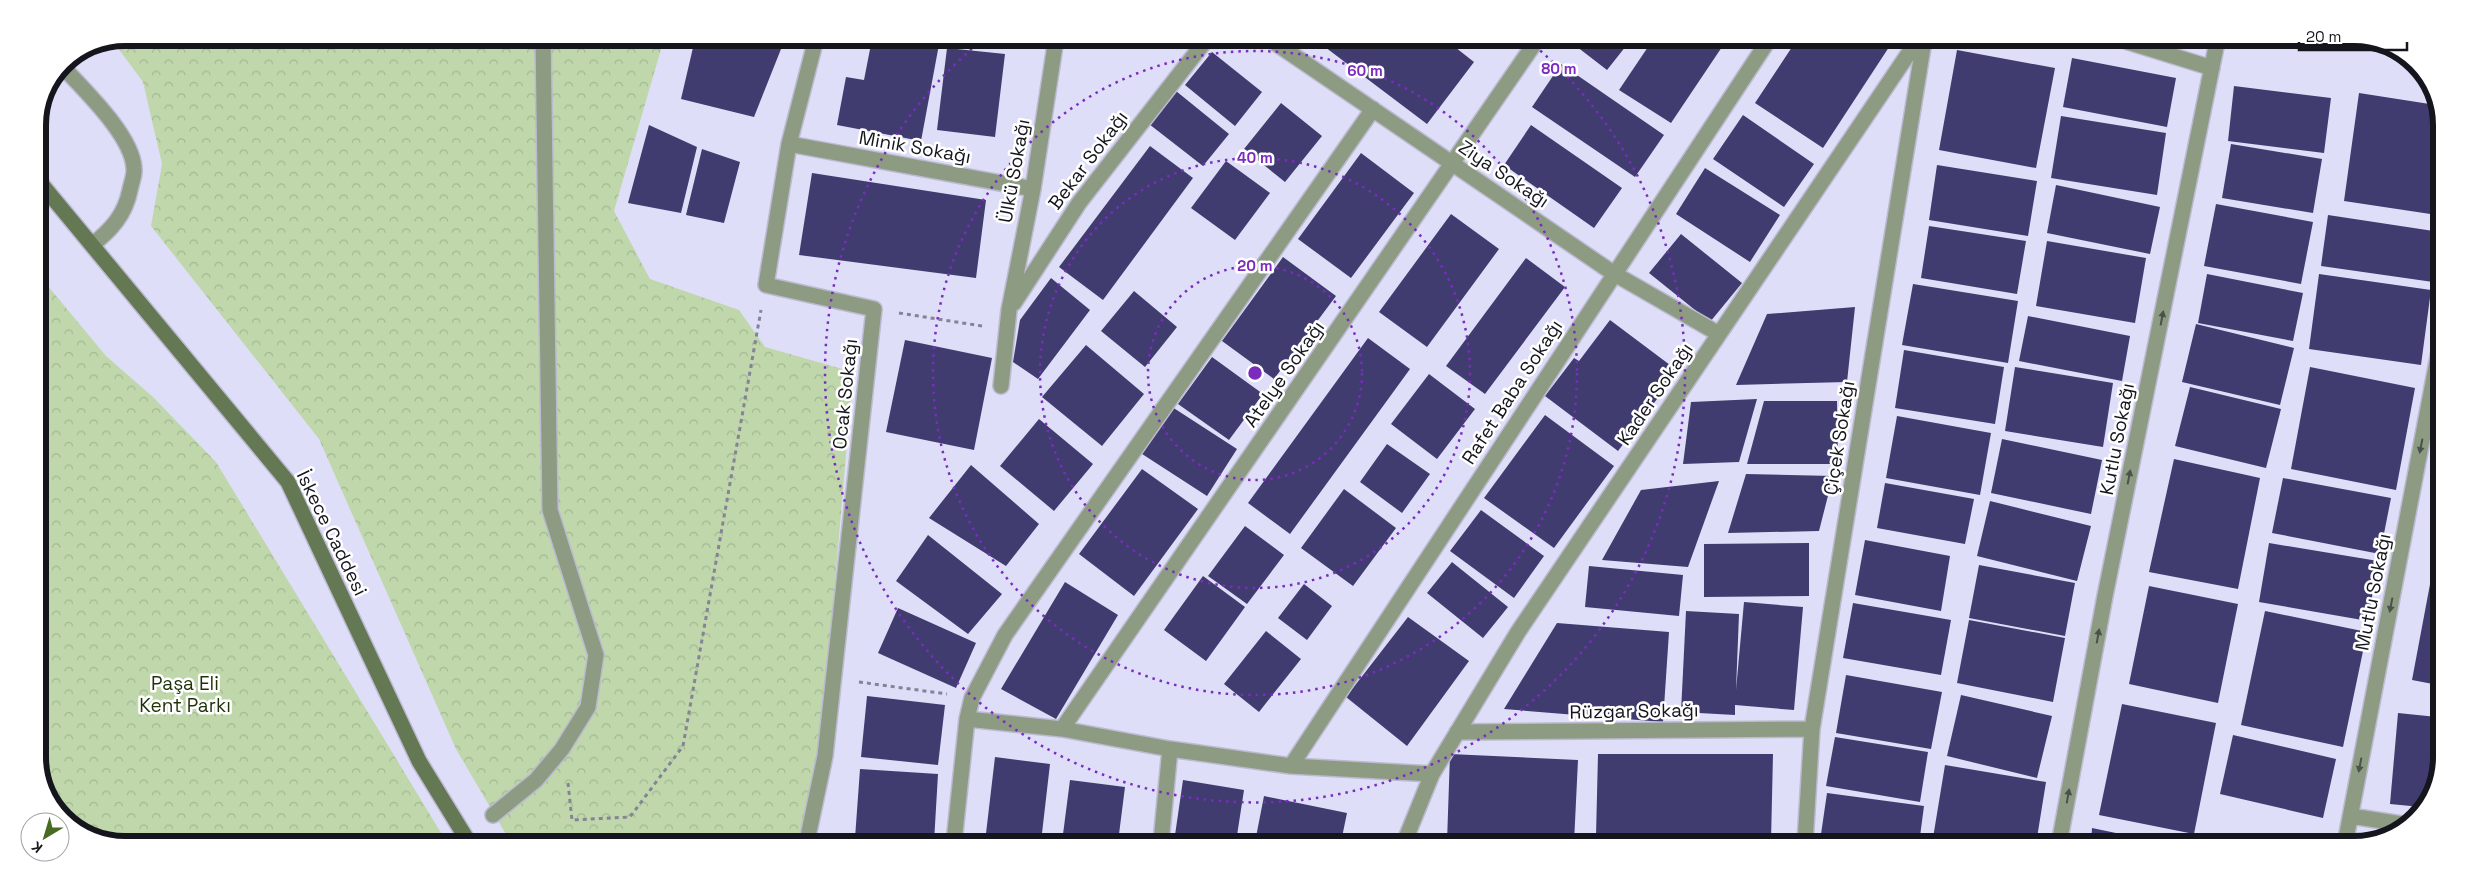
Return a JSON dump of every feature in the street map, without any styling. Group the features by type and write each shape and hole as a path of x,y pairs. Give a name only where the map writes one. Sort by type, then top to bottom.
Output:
{"street":[{"path":"494,815 536,780 562,749 588,707 596,655 550,510 543,46"},
{"path":"814,46 789,144 766,284 874,309"},
{"name":"Ülkü Sokağı","path":"1001,386 1009,310 1032,189 1055,46"},
{"name":"Bekar Sokağı","path":"1009,310 1079,203 1201,46"},
{"name":"Ziya Sokağı","path":"1279,46 1613,273 1719,334"},
{"name":"Atelye Sokağı","path":"1062,729 1533,46"},
{"name":"Rafet Baba Sokağı","path":"1291,766 1613,273 1765,46"},
{"name":"Kader Sokağı","path":"1407,836 1432,774 1518,632 1914,46"},
{"name":"Çiçek Sokağı","path":"1805,836 1812,729 1923,46"},
{"path":"2141,46 2212,68"},
{"name":"Kutlu Sokağı","path":"2060,836 2105,596 2216,46"},
{"path":"67,72 112,124 128,148 134,168 128,201 113,228 92,246"},
{"path":"955,836 967,719 972,698 1005,635 1373,110"},
{"name":"Minik Sokağı","path":"789,144 1032,189"},
{"name":"İskece Caddesi","path":"46,190 288,482 419,761 465,836"},
{"name":"Ocak Sokağı","path":"808,836 825,756 874,309"},
{"name":"Mutlu Sokağı","path":"2347,836 2433,383"},
{"path":"967,719 1062,729 1170,749 1291,766 1432,774"},
{"name":"Rüzgar Sokağı","path":"1457,732 1812,729"},
{"path":"1161,836 1170,749"},
{"path":"2351,816 2396,823"}],"path":[{"path":"562,749 572,820 630,817 683,746 766,284"},
{"path":"874,309 1007,330"},
{"path":"833,678 972,698"}],"green space":[{"path":"662,46 614,211 650,279 739,310 765,347 853,372 817,795 805,836 507,836 456,749 319,439 151,226 162,164 143,82 117,47"},
{"name":"Paşa Eli Kent Parkı","path":"46,284 106,356 153,397 216,462 443,836 115,835 100,832 77,819 68,812 57,796 52,787 46,762"}],"building":[{"path":"693,46 782,46 754,117 681,99"},
{"path":"871,46 939,46 921,141 837,125 846,77 864,80"},
{"path":"1324,46 1454,46 1474,62 1427,124"},
{"path":"1576,46 1626,46 1607,70"},
{"path":"1649,46 1723,46 1671,123 1619,90"},
{"path":"1793,46 1890,46 1823,148 1755,103"},
{"path":"947,48 1005,54 995,137 937,130"},
{"path":"1957,50 2055,68 2036,168 1939,150"},
{"path":"1212,52 1262,92 1235,126 1185,85"},
{"path":"2072,58 2176,78 2167,127 2063,107"},
{"path":"1561,64 1664,135 1635,177 1532,107"},
{"path":"2234,86 2331,98 2324,153 2228,141"},
{"path":"1176,91 1229,134 1203,166 1149,124"},
{"path":"2359,93 2430,104 2433,120 2433,214 2344,201"},
{"path":"1281,103 1322,136 1285,182 1244,149"},
{"path":"1743,115 1814,164 1784,207 1713,159"},
{"path":"2061,116 2166,133 2157,195 2051,178"},
{"path":"649,125 697,147 681,213 628,203"},
{"path":"1531,125 1622,188 1594,228 1504,165"},
{"path":"2231,144 2322,159 2313,213 2222,198"},
{"path":"1150,146 1193,178 1103,300 1059,267"},
{"path":"702,149 740,162 724,223 686,215"},
{"path":"1361,153 1414,193 1351,278 1298,239"},
{"path":"1226,161 1270,193 1235,240 1191,208"},
{"path":"1937,165 2037,181 2028,236 1929,220"},
{"path":"1705,168 1780,215 1750,262 1676,214"},
{"path":"812,173 986,200 976,278 799,255"},
{"path":"2056,185 2160,207 2150,254 2047,233"},
{"path":"2216,204 2313,222 2301,284 2204,266"},
{"path":"1451,214 1499,249 1427,347 1379,312"},
{"path":"2328,215 2433,231 2433,282 2321,266"},
{"path":"1929,226 2026,241 2017,294 1921,278"},
{"path":"1681,234 1742,283 1710,322 1649,273"},
{"path":"2047,241 2146,258 2135,323 2036,306"},
{"path":"1283,257 1336,296 1274,379 1222,341"},
{"path":"1526,258 1565,287 1485,394 1446,366"},
{"path":"2207,274 2303,293 2293,341 2198,323"},
{"path":"2319,274 2431,290 2421,365 2309,349"},
{"path":"1051,278 1090,310 1038,379 1013,362 1020,320"},
{"path":"1913,284 2018,301 2008,363 1902,345"},
{"path":"1134,291 1177,327 1145,367 1101,331"},
{"path":"1855,307 1847,382 1736,385 1767,314"},
{"path":"2028,316 2130,336 2122,381 2019,361"},
{"path":"1610,320 1678,371 1618,451 1545,396 1574,358 1579,361"},
{"path":"2196,324 2294,348 2280,405 2182,382"},
{"path":"1368,338 1410,369 1290,534 1248,503"},
{"path":"905,340 992,358 974,450 886,432"},
{"path":"1086,345 1144,394 1102,446 1042,397"},
{"path":"1904,350 2004,367 1995,424 1895,408"},
{"path":"1212,357 1263,394 1229,440 1178,404"},
{"path":"2015,367 2113,383 2103,447 2005,431"},
{"path":"2310,367 2415,388 2396,490 2291,469"},
{"path":"1429,374 1475,409 1437,459 1391,424"},
{"path":"2190,387 2281,409 2266,468 2175,446"},
{"path":"1757,399 1739,462 1683,464 1691,402"},
{"path":"1764,401 1837,401 1838,464 1747,464"},
{"path":"1169,405 1237,449 1207,496 1139,452"},
{"path":"1545,415 1614,466 1554,548 1484,498"},
{"path":"1897,416 1991,433 1980,495 1886,478"},
{"path":"1039,419 1093,464 1054,511 1000,466"},
{"path":"2002,439 2102,460 2091,514 1991,493"},
{"path":"1387,444 1430,474 1402,513 1360,482"},
{"path":"2174,459 2260,478 2238,589 2149,572"},
{"path":"971,465 1039,524 1006,566 929,518"},
{"path":"1142,469 1198,509 1134,596 1079,554"},
{"path":"1746,474 1833,476 1819,531 1728,533"},
{"path":"2283,478 2391,498 2380,554 2272,533"},
{"path":"1719,481 1688,567 1602,560 1641,490"},
{"path":"1885,483 1974,499 1965,544 1877,528"},
{"path":"1344,489 1396,528 1353,586 1301,548"},
{"path":"1990,501 2091,526 2077,581 1977,556"},
{"path":"1481,510 1544,556 1514,598 1450,551"},
{"path":"1245,526 1284,555 1247,604 1208,576"},
{"path":"928,535 1002,594 968,634 896,581"},
{"path":"1865,540 1950,556 1941,611 1855,595"},
{"path":"1809,543 1809,596 1704,597 1704,544"},
{"path":"2269,543 2378,561 2368,621 2259,602"},
{"path":"1452,562 1508,607 1483,638 1427,593"},
{"path":"1979,565 2075,583 2065,636 1969,618"},
{"path":"1589,566 1683,575 1679,616 1585,607"},
{"path":"2433,568 2433,684 2412,680"},
{"path":"1203,576 1245,607 1206,661 1164,630"},
{"path":"1065,582 1118,615 1056,719 1001,689"},
{"path":"1304,584 1332,606 1307,640 1278,618"},
{"path":"2149,586 2238,604 2218,703 2129,684"},
{"path":"1744,602 1803,607 1794,710 1735,705 1735,715 1681,712 1686,611 1739,614 1736,690"},
{"path":"1853,603 1951,620 1941,675 1843,658"},
{"path":"898,608 976,643 956,688 878,653"},
{"path":"2265,611 2367,632 2343,747 2241,725"},
{"path":"1408,617 1469,661 1407,746 1346,697"},
{"path":"1969,620 2065,638 2053,702 1957,683"},
{"path":"1557,623 1669,632 1663,722 1504,709"},
{"path":"1266,631 1301,659 1259,712 1224,684"},
{"path":"1846,675 1942,692 1931,749 1836,733"},
{"path":"1961,695 2052,716 2037,778 1947,756"},
{"path":"867,696 945,705 938,765 861,757"},
{"path":"2122,704 2216,723 2194,834 2099,815"},
{"path":"2398,713 2433,717 2432,767 2425,792 2415,806 2390,804"},
{"path":"2233,735 2336,759 2323,818 2220,794"},
{"path":"1835,737 1928,752 1920,802 1826,786"},
{"path":"1450,754 1578,760 1574,836 1447,836"},
{"path":"1598,754 1773,754 1771,836 1596,836"},
{"path":"995,757 1050,764 1042,836 986,836"},
{"path":"1945,765 2046,782 2037,836 1933,836"},
{"path":"860,769 938,774 934,836 855,836"},
{"path":"1070,780 1125,787 1119,836 1063,836"},
{"path":"1183,780 1244,790 1237,836 1175,836"},
{"path":"1827,793 1924,806 1920,836 1821,836"},
{"path":"1264,796 1347,813 1342,836 1256,836"},
{"path":"2092,828 2130,836 2092,836"}]}
